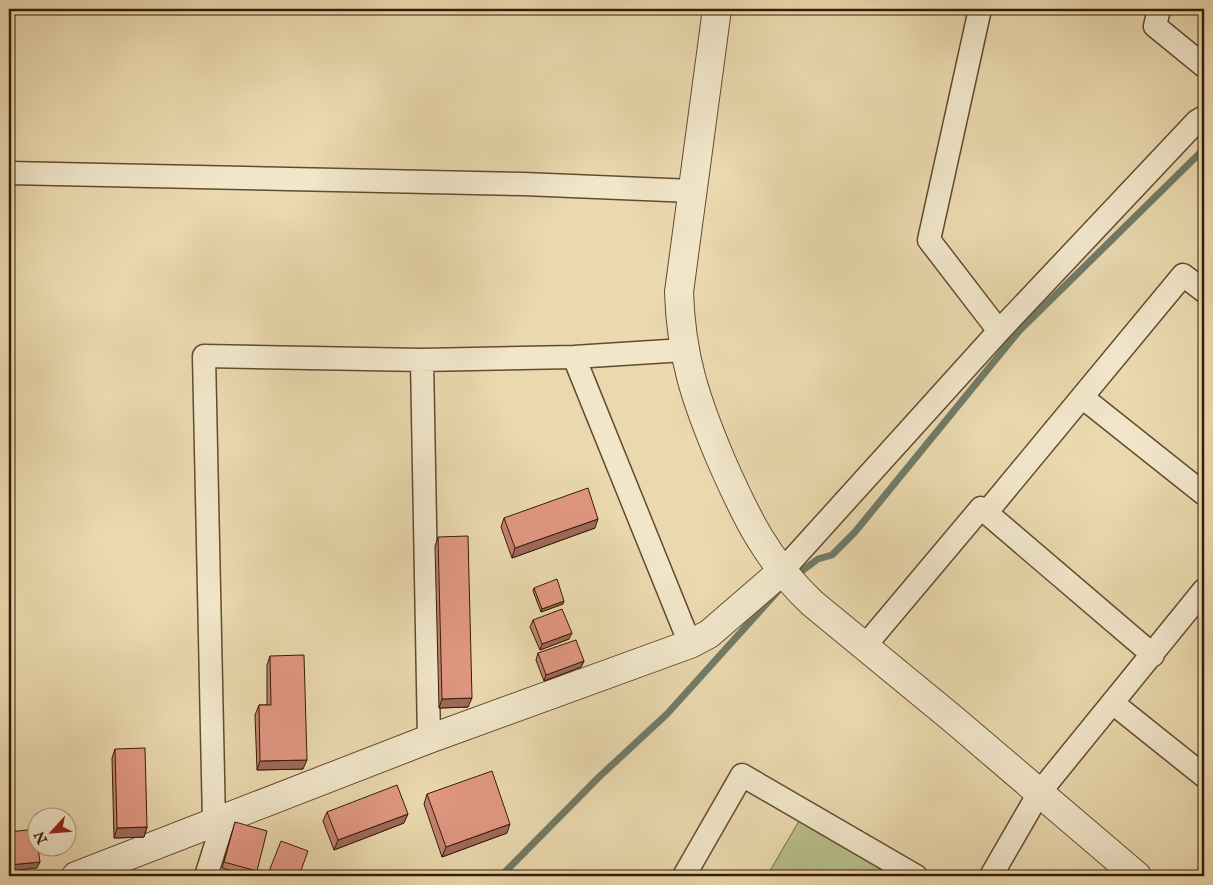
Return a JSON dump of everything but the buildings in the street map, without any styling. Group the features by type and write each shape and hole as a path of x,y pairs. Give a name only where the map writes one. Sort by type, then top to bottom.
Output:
{"street":[{"path":"717,9 679,292 684,350 702,414 740,502 759,540 782,571 812,603 953,719 1137,876"},
{"path":"980,9 929,240 998,331"},
{"path":"1159,9 1155,26 1204,66"},
{"path":"76,876 428,739 690,644 709,634 782,571 998,331 1197,121 1204,117"},
{"path":"9,173 524,184 692,191"},
{"path":"986,513 1183,274 1204,291"},
{"path":"206,876 219,821 204,356 422,360 574,357 684,350"},
{"path":"574,357 690,644"},
{"path":"422,360 428,739"},
{"path":"1082,397 1204,494"},
{"path":"864,647 981,508 1153,655"},
{"path":"991,876 1039,793 1114,704 1204,590"},
{"path":"1114,704 1204,776"},
{"path":"684,876 742,775 916,876"}],"green space":[{"path":"799,821 894,876 767,876"}],"waterway":[{"path":"795,576 818,559 832,555 855,532 1019,331 1204,149"},
{"path":"501,876 599,777 667,714 778,591"}]}
